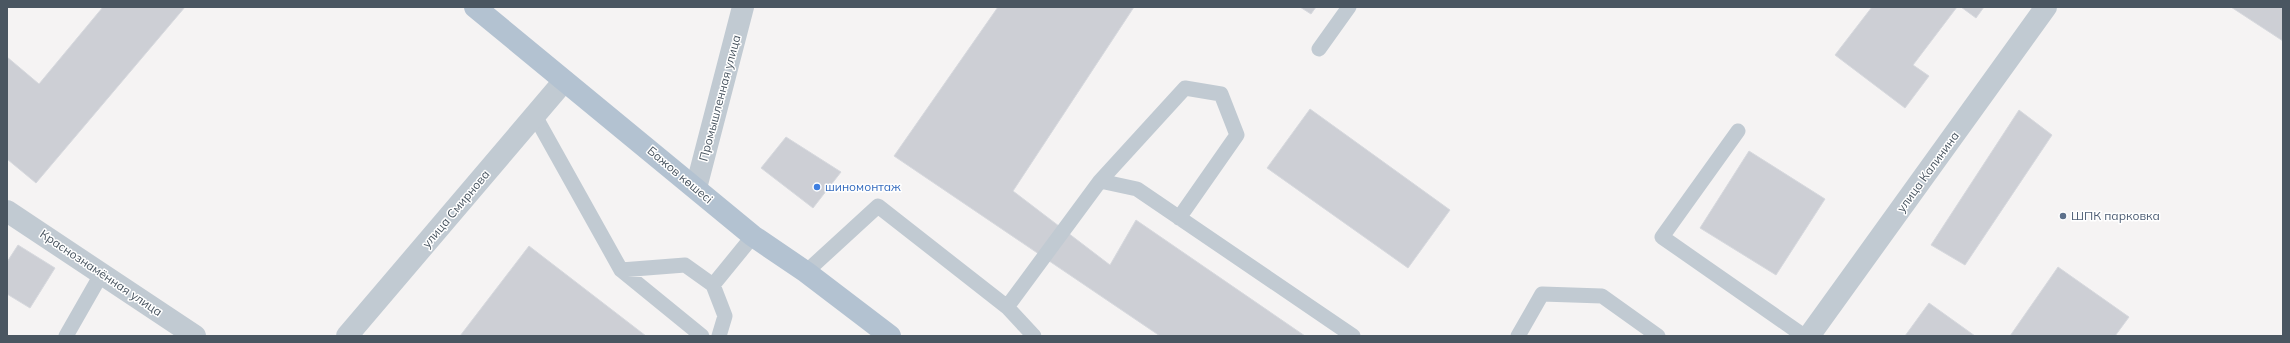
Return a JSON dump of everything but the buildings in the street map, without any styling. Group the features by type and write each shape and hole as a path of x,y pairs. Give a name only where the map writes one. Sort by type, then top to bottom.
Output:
{"main road":[{"name":"Бажов көшесі","path":"475,7 753,236 806,272 890,336"}],"street":[{"name":"Промышленная улица","path":"696,188 743,7"},
{"name":"улица Калинина","path":"1809,336 2046,7"},
{"name":"улица Смирнова","path":"347,336 564,81"},
{"name":"Краснознамённая улица","path":"7,211 102,272 195,336"}],"lane":[{"path":"1319,49 1349,7"},
{"path":"1007,307 1100,180 1185,88 1221,94 1237,134 1179,218"},
{"path":"535,116 621,270 702,336"},
{"path":"1738,131 1662,237 1804,336"},
{"path":"1100,180 1137,189 1353,336"},
{"path":"806,272 878,206 1007,307 1034,336"},
{"path":"713,285 753,236"},
{"path":"621,270 685,266 713,285 725,316 719,336"},
{"path":"66,336 102,272"},
{"path":"1518,336 1542,294 1602,296 1658,336"}],"place":[{"name":"шиномонтаж","path":"817,187"},
{"name":"ШПК парковка","path":"2063,216"}]}
